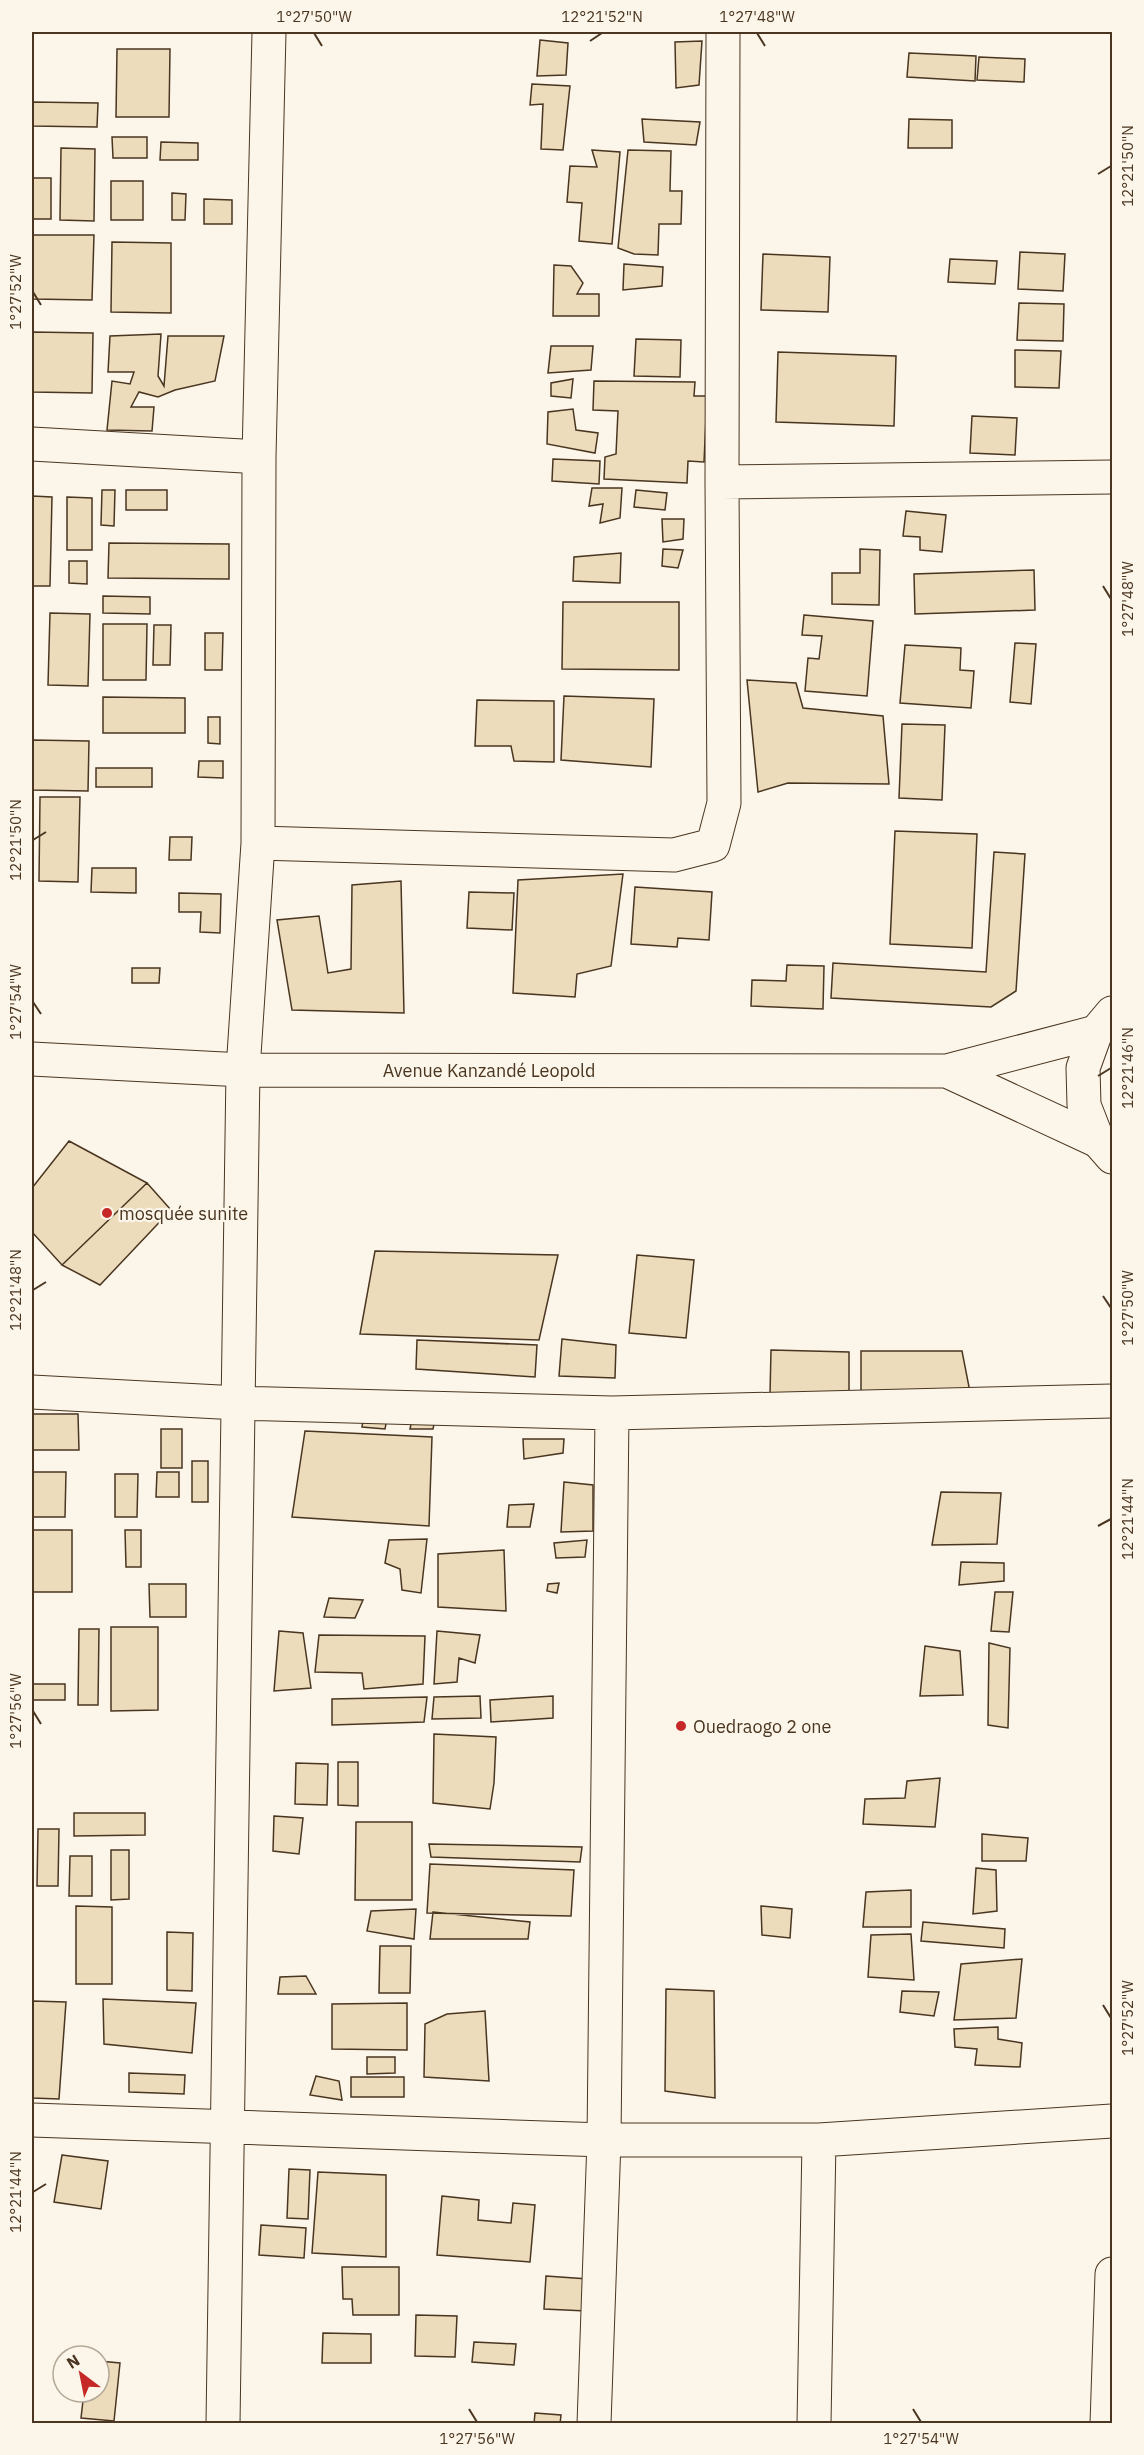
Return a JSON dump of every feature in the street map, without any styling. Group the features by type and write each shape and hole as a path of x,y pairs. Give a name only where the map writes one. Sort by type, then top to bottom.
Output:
{"street":[{"path":"223,2424 243,1070 258,843 259,457 269,32"},
{"path":"258,843 675,855 713,845 724,803 723,32"},
{"path":"32,444 259,457"},
{"path":"722,482 1113,477"},
{"path":"947,1071 1104,1022"},
{"path":"1104,1022 1083,1068 1084,1106 1105,1149"},
{"name":"Avenue Kanzandé Leopold","path":"32,1059 243,1070 947,1071"},
{"path":"947,1071 1105,1149"},
{"path":"32,1392 238,1403 612,1413 1113,1401"},
{"path":"594,2424 604,2140 612,1413"},
{"path":"32,2120 604,2140 819,2140 1113,2121"},
{"path":"814,2424 819,2140"},
{"path":"1107,2424 1113,2274"}],"building":[{"path":"540,40 568,43 566,75 537,76"},
{"path":"702,41 699,85 676,88 675,42"},
{"path":"117,49 170,49 169,117 116,117"},
{"path":"909,53 976,56 975,81 907,77"},
{"path":"979,57 1025,59 1024,82 977,80"},
{"path":"532,84 570,86 563,150 541,149 543,104 530,105"},
{"path":"32,102 98,103 97,127 32,126"},
{"path":"642,119 700,122 696,145 644,142"},
{"path":"909,119 952,120 952,148 908,148"},
{"path":"112,137 147,137 147,158 113,158"},
{"path":"161,142 198,143 198,160 160,160"},
{"path":"61,148 95,149 94,221 60,220"},
{"path":"592,150 620,152 612,244 579,241 582,203 567,202 570,166 597,167"},
{"path":"628,150 671,151 670,191 682,191 681,224 659,224 658,255 634,254 618,248"},
{"path":"32,178 51,178 51,219 32,219"},
{"path":"111,181 143,181 143,220 111,220"},
{"path":"172,193 186,194 185,220 172,220"},
{"path":"204,199 232,200 232,224 204,224"},
{"path":"32,235 94,235 92,300 32,299"},
{"path":"112,242 171,243 171,313 111,312"},
{"path":"1020,252 1065,254 1063,291 1018,289"},
{"path":"763,254 830,257 828,312 761,310"},
{"path":"950,259 997,261 995,284 948,282"},
{"path":"624,264 663,267 662,286 623,290"},
{"path":"554,265 571,266 583,283 577,294 599,294 599,316 553,316"},
{"path":"1019,303 1064,304 1063,341 1017,340"},
{"path":"32,332 93,333 92,393 32,392"},
{"path":"161,334 158,376 164,386 168,336 224,336 215,381 175,390 158,397 139,392 131,407 154,407 152,431 107,430 112,381 130,384 134,372 108,372 110,336"},
{"path":"636,339 681,340 680,377 634,376"},
{"path":"551,346 593,346 591,370 548,373"},
{"path":"1015,350 1061,351 1059,388 1015,387"},
{"path":"778,352 896,356 894,426 776,422"},
{"path":"573,379 571,398 551,396 551,383"},
{"path":"594,381 695,382 694,396 707,396 704,462 688,461 687,483 604,479 605,457 616,454 618,411 593,410"},
{"path":"573,409 576,430 598,433 595,453 547,444 548,412"},
{"path":"972,416 1017,418 1015,455 970,453"},
{"path":"553,459 600,461 599,484 552,481"},
{"path":"592,488 622,488 620,518 600,523 603,504 589,506"},
{"path":"102,490 115,490 114,526 101,525"},
{"path":"126,490 167,490 167,510 126,510"},
{"path":"636,490 667,493 665,510 634,507"},
{"path":"32,496 52,497 50,586 32,586"},
{"path":"67,497 92,498 92,550 67,550"},
{"path":"906,511 946,515 942,552 920,550 920,537 903,536"},
{"path":"662,519 684,519 683,539 663,542"},
{"path":"109,543 229,544 229,579 108,578"},
{"path":"663,549 683,550 678,568 662,566"},
{"path":"860,549 880,550 879,605 832,604 832,573 860,573"},
{"path":"621,553 620,583 573,581 574,557"},
{"path":"69,561 87,561 87,584 69,583"},
{"path":"1034,570 1035,610 915,614 914,574"},
{"path":"103,596 150,597 150,614 103,613"},
{"path":"563,602 679,602 679,670 562,669"},
{"path":"50,613 90,614 88,686 48,685"},
{"path":"804,615 873,621 867,696 805,691 808,658 819,659 822,636 802,635"},
{"path":"103,624 147,624 146,680 103,680"},
{"path":"154,625 171,625 170,665 153,665"},
{"path":"205,633 223,633 222,670 205,670"},
{"path":"1015,643 1036,644 1031,704 1010,702"},
{"path":"905,645 961,648 960,670 974,671 971,708 900,703"},
{"path":"747,680 796,683 803,708 883,716 889,784 788,783 758,792"},
{"path":"564,696 654,699 651,767 561,760"},
{"path":"103,697 185,698 185,733 103,733"},
{"path":"477,700 554,701 554,762 514,761 511,746 475,746"},
{"path":"208,717 220,717 220,744 208,743"},
{"path":"902,724 945,725 942,800 899,798"},
{"path":"32,740 89,741 88,791 32,790"},
{"path":"199,761 223,761 223,778 198,777"},
{"path":"96,768 152,768 152,787 96,787"},
{"path":"40,797 80,797 78,882 39,881"},
{"path":"895,831 977,834 972,948 890,944"},
{"path":"170,837 192,837 191,860 169,860"},
{"path":"994,852 1025,854 1016,991 991,1007 831,998 833,963 986,972"},
{"path":"92,868 136,868 136,893 91,892"},
{"path":"623,874 611,966 577,974 575,997 513,993 518,880"},
{"path":"401,881 404,1013 292,1010 277,920 319,916 328,973 351,969 352,885"},
{"path":"635,887 712,892 709,940 678,938 677,947 631,944"},
{"path":"469,892 514,893 512,930 467,928"},
{"path":"179,893 221,894 220,933 200,932 201,912 179,912"},
{"path":"787,965 824,966 823,1009 751,1006 752,980 786,981"},
{"path":"132,968 160,968 159,983 132,983"},
{"path":"69,1141 147,1183 62,1265 32,1232 32,1188"},
{"path":"147,1183 171,1210 100,1285 62,1265"},
{"path":"375,1251 558,1255 539,1340 360,1334"},
{"path":"637,1255 694,1260 686,1338 629,1333"},
{"path":"562,1339 616,1345 615,1378 559,1376"},
{"path":"417,1340 537,1345 535,1377 416,1369"},
{"path":"771,1350 849,1352 849,1392 770,1395"},
{"path":"861,1351 962,1351 970,1392 861,1391"},
{"path":"388,1413 385,1429 362,1427 364,1414"},
{"path":"32,1414 78,1414 79,1450 32,1450"},
{"path":"413,1414 436,1415 433,1429 410,1429"},
{"path":"161,1429 182,1429 182,1468 161,1468"},
{"path":"305,1431 432,1437 429,1526 292,1517"},
{"path":"523,1439 564,1439 563,1453 524,1459"},
{"path":"192,1461 208,1461 208,1502 192,1502"},
{"path":"32,1472 66,1472 65,1517 32,1517"},
{"path":"157,1472 179,1472 179,1497 156,1497"},
{"path":"115,1474 138,1474 137,1517 115,1517"},
{"path":"564,1482 593,1485 593,1531 561,1532"},
{"path":"941,1492 1001,1493 997,1544 932,1545"},
{"path":"534,1504 530,1527 507,1527 509,1505"},
{"path":"32,1530 72,1530 72,1592 32,1592"},
{"path":"125,1530 141,1530 141,1567 126,1567"},
{"path":"427,1539 421,1593 402,1590 400,1569 385,1563 389,1540"},
{"path":"587,1540 585,1557 556,1558 554,1543"},
{"path":"504,1550 506,1611 438,1607 438,1554"},
{"path":"961,1562 1004,1563 1004,1581 959,1585"},
{"path":"559,1583 557,1593 547,1591 548,1584"},
{"path":"149,1584 186,1584 186,1617 150,1617"},
{"path":"995,1592 1013,1592 1009,1632 991,1631"},
{"path":"329,1598 363,1600 355,1618 324,1617"},
{"path":"111,1627 158,1627 158,1710 111,1711"},
{"path":"79,1629 99,1629 98,1705 78,1705"},
{"path":"279,1631 303,1633 311,1688 274,1691"},
{"path":"437,1631 480,1635 475,1663 459,1658 457,1682 434,1684"},
{"path":"319,1635 425,1636 423,1684 364,1689 362,1673 315,1672"},
{"path":"989,1643 1010,1648 1008,1728 988,1725"},
{"path":"925,1646 960,1651 963,1695 920,1696"},
{"path":"32,1684 65,1684 65,1700 32,1700"},
{"path":"480,1696 481,1718 432,1719 434,1697"},
{"path":"553,1696 553,1718 491,1722 490,1700"},
{"path":"427,1697 424,1722 332,1725 332,1699"},
{"path":"434,1734 496,1737 494,1783 490,1809 433,1803"},
{"path":"338,1762 358,1762 358,1806 338,1805"},
{"path":"296,1763 328,1764 327,1805 295,1804"},
{"path":"940,1778 935,1827 863,1824 865,1799 905,1798 907,1781"},
{"path":"74,1813 145,1813 145,1835 74,1836"},
{"path":"274,1816 303,1818 299,1854 273,1851"},
{"path":"356,1822 412,1822 412,1900 355,1900"},
{"path":"38,1829 59,1829 58,1886 37,1886"},
{"path":"982,1834 1028,1838 1026,1861 982,1861"},
{"path":"429,1844 582,1847 580,1862 431,1857"},
{"path":"111,1850 129,1850 129,1899 111,1900"},
{"path":"70,1856 92,1856 92,1896 69,1896"},
{"path":"430,1864 574,1870 571,1916 427,1913"},
{"path":"976,1868 996,1870 997,1911 973,1914"},
{"path":"911,1890 911,1927 863,1927 866,1892"},
{"path":"76,1906 112,1907 112,1984 76,1984"},
{"path":"761,1906 792,1909 790,1938 762,1935"},
{"path":"416,1909 414,1939 367,1931 371,1911"},
{"path":"433,1912 530,1922 528,1939 430,1939"},
{"path":"923,1922 1005,1929 1004,1948 921,1941"},
{"path":"167,1932 193,1933 192,1991 167,1990"},
{"path":"911,1934 914,1980 868,1977 871,1935"},
{"path":"380,1946 411,1946 410,1993 379,1993"},
{"path":"1022,1959 1016,2018 954,2020 961,1964"},
{"path":"306,1976 316,1994 278,1994 280,1977"},
{"path":"666,1989 714,1991 715,2098 665,2091"},
{"path":"902,1991 939,1992 934,2016 900,2012"},
{"path":"103,1999 196,2003 192,2053 104,2044"},
{"path":"32,2001 66,2002 59,2099 32,2098"},
{"path":"407,2003 407,2050 332,2049 332,2004"},
{"path":"485,2011 489,2081 424,2077 425,2024 447,2014"},
{"path":"998,2027 998,2039 1022,2043 1020,2067 975,2065 977,2049 955,2047 954,2029"},
{"path":"367,2057 395,2057 395,2073 367,2074"},
{"path":"129,2073 185,2075 184,2094 129,2092"},
{"path":"316,2076 339,2081 342,2100 310,2095"},
{"path":"351,2077 404,2077 404,2097 351,2097"},
{"path":"62,2155 108,2161 101,2209 54,2202"},
{"path":"289,2169 310,2170 308,2219 287,2218"},
{"path":"318,2172 386,2175 386,2257 312,2253"},
{"path":"442,2196 479,2200 478,2220 511,2223 513,2203 535,2205 530,2262 437,2255"},
{"path":"261,2225 306,2228 304,2258 259,2255"},
{"path":"342,2267 399,2267 399,2315 353,2315 352,2299 343,2299"},
{"path":"546,2276 588,2279 586,2311 544,2309"},
{"path":"416,2315 457,2316 455,2357 415,2356"},
{"path":"323,2333 371,2334 371,2363 322,2363"},
{"path":"474,2342 516,2344 514,2365 472,2362"},
{"path":"111,2362 120,2363 114,2421 81,2418 83,2404 111,2404"},
{"path":"535,2413 561,2415 560,2424 534,2424"}],"place":[{"name":"mosquée sunite","path":"107,1213"},
{"name":"Ouedraogo 2 one","path":"681,1726"}]}
